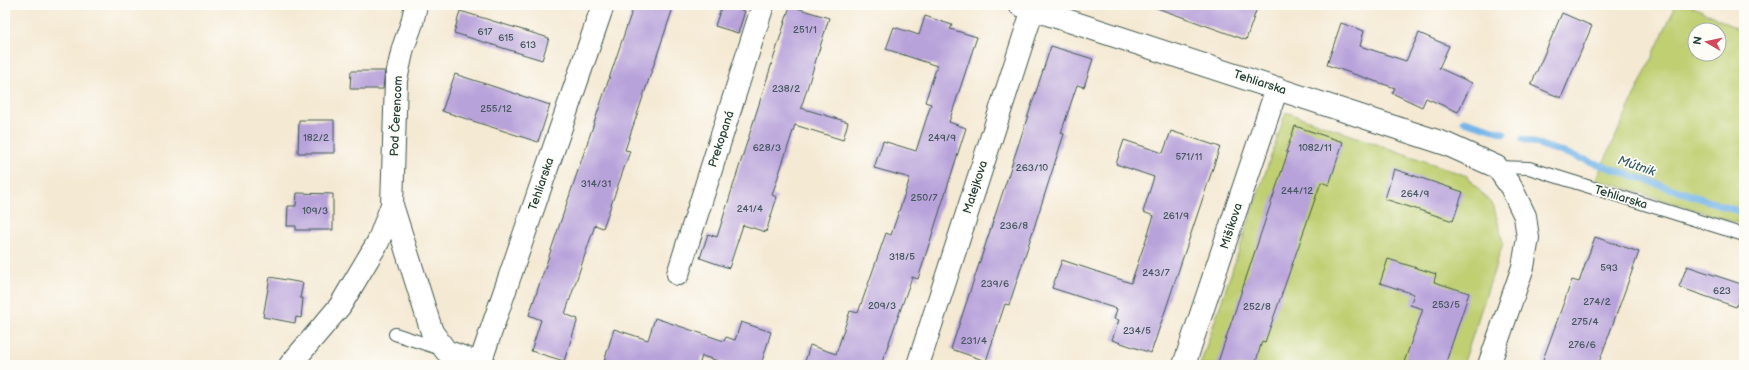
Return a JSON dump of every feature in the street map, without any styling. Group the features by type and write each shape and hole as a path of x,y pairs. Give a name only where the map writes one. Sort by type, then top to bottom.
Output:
{"street":[{"name":"Pod Čerencom","path":"290,365 340,306 378,242 392,205 396,80 402,48 412,23 416,5"},
{"name":"Tehliarska","path":"482,364 603,5"},
{"name":"Prekopaná","path":"678,274 763,5"},
{"name":"Tehliarska","path":"1027,7 1446,144 1497,167"},
{"name":"Matejkova","path":"918,365 1027,7"},
{"name":"Mišíkova","path":"1184,365 1277,88"},
{"path":"1489,365 1523,267 1528,238 1525,216 1511,188 1497,167"},
{"name":"Pod Čerencom","path":"392,205 432,332 446,351"},
{"path":"446,351 482,364"}],"lane":[{"name":"Tehliarska","path":"1497,167 1528,168 1744,235"},
{"path":"395,334 446,351"}],"green space":[{"path":"1676,5 1690,5 1724,22 1687,22 1687,62 1727,62 1727,24 1744,32 1744,225 1596,179"},
{"path":"1286,112 1467,176 1494,207 1503,243 1463,365 1200,365"}],"building":[{"path":"634,5 674,5 625,150 630,151 603,228 595,225 565,314 578,319 564,361 531,351 541,320 529,315"},
{"path":"722,5 745,11 738,33 715,26"},
{"path":"1157,5 1258,5 1246,40 1157,8"},
{"path":"790,6 829,18 801,108 848,122 843,140 795,125 772,195 777,197 766,232 743,225 729,268 700,258 708,234 717,237"},
{"path":"460,11 549,38 542,60 454,33"},
{"path":"1562,13 1592,26 1561,98 1531,85"},
{"path":"925,16 952,25 950,29 977,37 949,122 966,128 918,279 912,277 881,365 804,365 810,345 836,354 850,311 858,313 886,233 891,235 910,178 874,168 883,141 916,151 931,104 925,102 937,66 886,49 894,27 919,35"},
{"path":"1341,23 1364,31 1360,46 1406,61 1419,33 1449,46 1439,68 1472,83 1458,112 1426,98 1422,107 1392,93 1395,88 1327,65"},
{"path":"1051,46 1093,59 1084,87 1077,85 1061,133 1064,134 1009,305 1005,304 986,361 951,349"},
{"path":"351,71 385,71 383,89 350,89"},
{"path":"455,74 550,105 538,142 442,111"},
{"path":"299,120 334,120 334,153 298,153"},
{"path":"1295,126 1343,142 1329,185 1321,182 1265,342 1262,341 1255,365 1217,365 1288,152 1286,152"},
{"path":"1171,131 1220,147 1151,353 1112,340 1119,320 1114,319 1117,309 1052,288 1062,260 1131,283 1154,216 1143,212 1154,177 1116,164 1124,140 1163,153"},
{"path":"1394,169 1463,192 1453,221 1385,199"},
{"path":"297,193 333,194 333,230 296,230 296,226 287,226 288,206 296,206"},
{"path":"1595,237 1639,252 1598,365 1541,365 1572,280 1579,282"},
{"path":"1388,259 1436,274 1434,282 1469,293 1445,365 1403,365 1423,309 1410,305 1414,294 1380,283"},
{"path":"1687,266 1744,285 1736,307 1679,287"},
{"path":"270,277 303,283 300,298 303,298 301,318 296,317 295,323 263,317"},
{"path":"655,318 724,341 726,337 735,340 741,322 771,332 761,365 731,365 702,356 699,365 603,365 614,329 648,340"}],"waterway":[{"name":"Mútnik","path":"1464,121 1504,133"},
{"name":"Mútnik","path":"1523,139 1744,213"}]}
